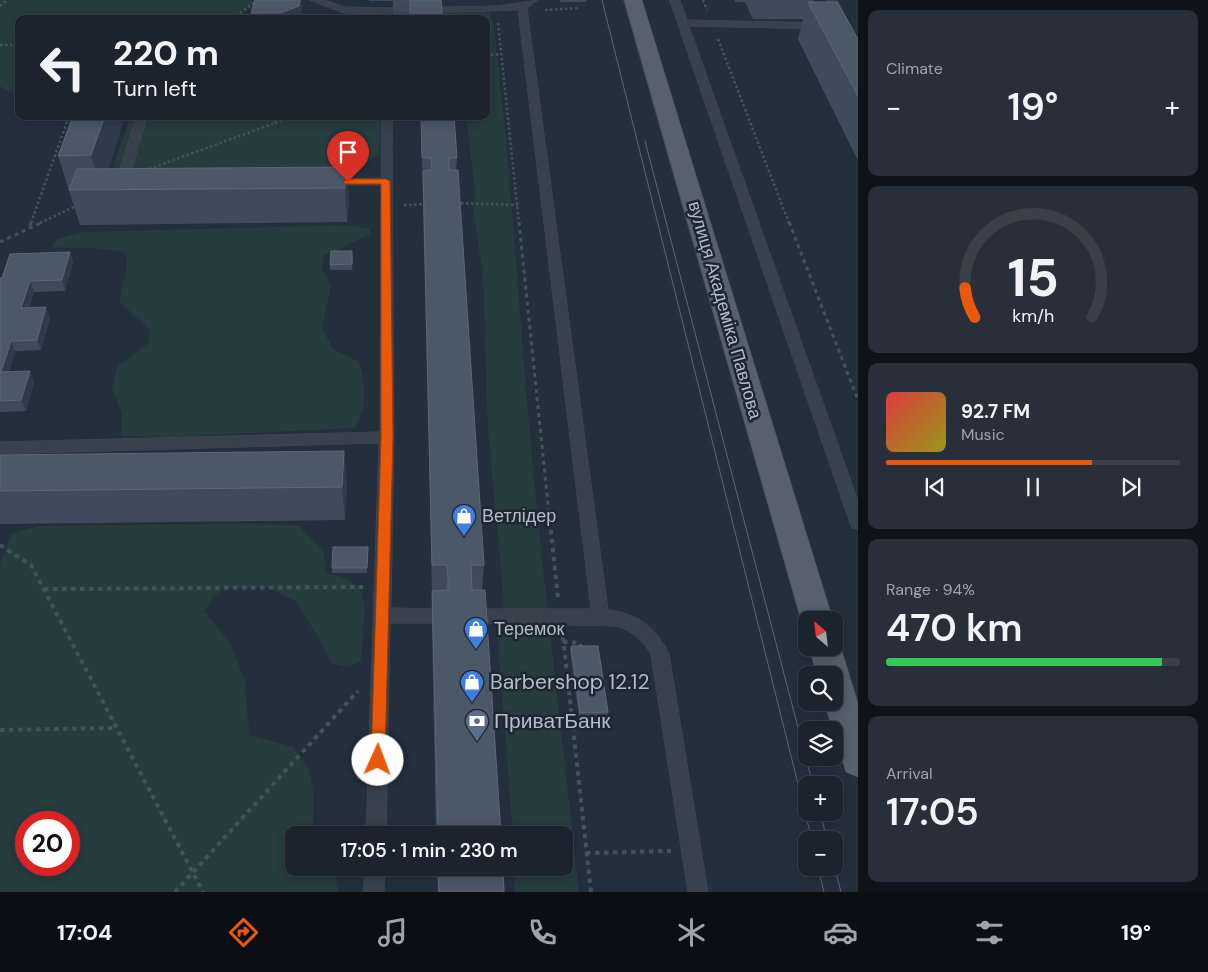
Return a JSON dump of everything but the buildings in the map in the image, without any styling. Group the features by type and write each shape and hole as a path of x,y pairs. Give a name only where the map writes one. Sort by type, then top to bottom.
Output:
{"main road":[{"name":"вулиця Академіка Павлова","path":"634,0 813,611"},
{"path":"843,710 858,760"}],"lane":[{"path":"315,0 342,14 497,9 527,4 600,615"},
{"path":"674,0 858,523"},
{"path":"832,0 858,49"},
{"path":"682,23 846,26"},
{"path":"126,182 141,120"},
{"path":"376,826 387,437 387,120"},
{"path":"317,182 386,181"},
{"path":"0,448 387,437"},
{"path":"382,615 447,616"},
{"path":"470,616 560,617 600,615 616,618 639,627 652,639 660,654 698,892"},
{"path":"374,892 375,876"}],"path":[{"path":"0,6 7,0"},
{"path":"237,15 258,0"},
{"path":"703,0 858,400"},
{"path":"497,9 590,892"},
{"path":"0,45 15,45"},
{"path":"490,56 502,54"},
{"path":"29,227 68,120"},
{"path":"126,182 281,120"},
{"path":"448,203 518,205"},
{"path":"386,206 431,204"},
{"path":"0,242 77,206"},
{"path":"0,545 31,565 203,892"},
{"path":"44,589 383,587"},
{"path":"563,642 580,643 582,650"},
{"path":"174,892 381,666"},
{"path":"0,730 116,728"},
{"path":"586,853 674,851"}],"green space":[{"path":"0,0 258,0 237,15 15,15 15,95 0,86"},
{"path":"485,11 490,15 436,15 437,12"},
{"path":"490,15 493,21 499,71 534,482 572,826 512,826 497,632 504,602 488,432 483,275 473,209 475,190 466,120 490,120"},
{"path":"130,120 381,120 379,153 361,168 346,175 114,174 115,162"},
{"path":"350,225 369,229 371,234 323,256 322,269 331,285 322,328 333,349 359,362 364,387 364,403 355,428 171,437 121,436 122,413 112,389 117,366 150,342 149,329 119,301 127,266 127,254 120,251 101,249 51,247 58,239 84,232"},
{"path":"298,525 324,552 326,573 342,577 360,587 365,606 361,661 349,667 331,663 317,635 295,601 269,588 225,588 213,598 204,611 230,643 245,681 249,735 293,747 309,770 313,789 313,826 285,826 285,876 335,876 338,892 0,892 0,564 11,535 40,526"},
{"path":"573,839 579,892 515,892 514,876 573,876"}],"tram line":[{"path":"602,0 810,831"},
{"path":"645,141 811,776"},
{"path":"822,821 825,831"},
{"path":"820,876 824,892"},
{"path":"837,876 841,892"}],"place":[{"name":"Ветлідер","path":"464,537"},
{"name":"Теремок","path":"476,650"},
{"name":"Barbershop 12.12","path":"472,703"},
{"name":"ПриватБанк","path":"477,742"}],"route":[{"path":"348,182 386,181 387,437 378,760"}]}
